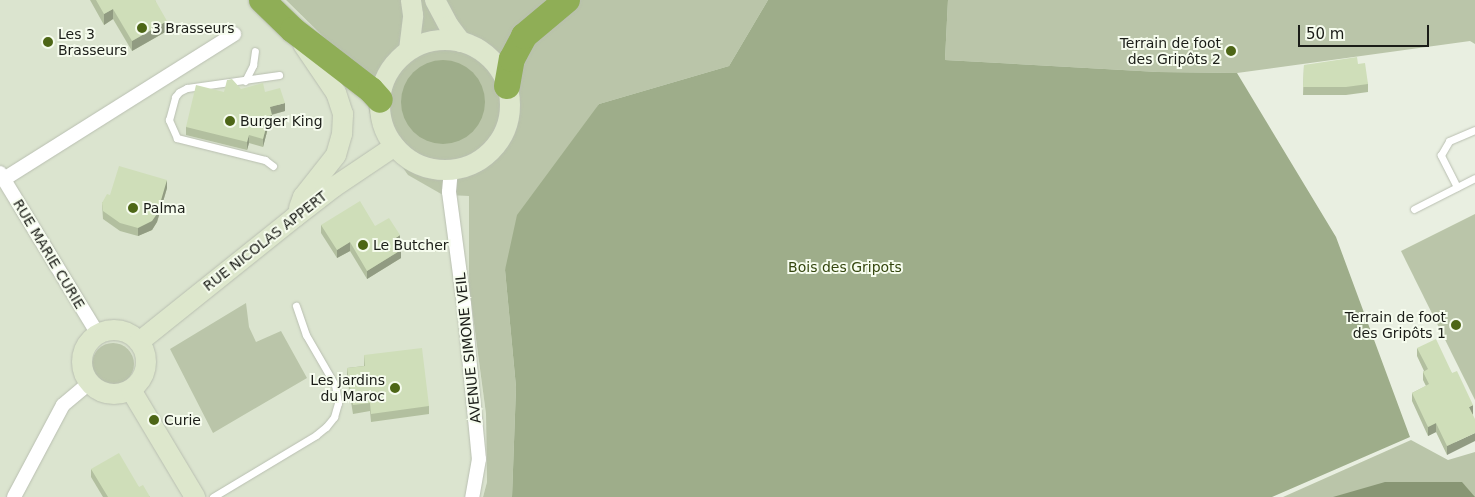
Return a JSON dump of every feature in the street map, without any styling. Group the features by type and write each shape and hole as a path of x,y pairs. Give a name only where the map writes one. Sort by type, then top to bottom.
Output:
{"highway":[{"path":"262,0 293,30 380,100"},
{"path":"507,86 512,59 524,36 567,0"}],"street":[{"path":"409,50 413,15 411,0"},
{"path":"435,0 449,26 461,42"},
{"path":"293,30 336,93 343,114 342,134 336,155 304,197 295,217"},
{"path":"2,176 234,34"},
{"path":"434,40 461,42 474,46 490,58 502,74 507,86 509,111 502,135 486,155 475,162 451,169 432,168 414,162 395,146 386,132 381,116 380,100 388,72 397,60 409,50 434,40"},
{"name":"RUE NICOLAS APPERT","path":"139,342 334,187 395,146"},
{"name":"AVENUE SIMONE VEIL","path":"451,169 450,192 478,441 479,459 472,497"},
{"name":"RUE MARIE CURIE","path":"2,176 98,334"},
{"path":"119,330 127,333 139,342 145,351 146,365 142,379 132,390 121,394 102,393 89,383 82,369 82,358 88,343 98,334 119,330"},
{"path":"14,497 63,405 89,383"},
{"path":"132,390 194,497"}],"lane":[{"path":"245,81 253,65 255,51"},
{"path":"273,166 265,160 177,138 172,130 170,110 179,92 187,88 279,76"},
{"path":"1457,187 1441,155 1449,141 1475,130"},
{"path":"1414,209 1475,178"},
{"path":"213,497 316,434 326,427 334,417 338,403 335,385 306,335 296,306"}],"shaded area":[{"path":"0,0 286,0 343,56 443,195 469,196 469,286 486,414 487,482 483,497 0,497"},
{"path":"286,0 768,0 729,66 599,104 505,270 516,387 512,497 483,497 487,482 486,414 469,286 469,196 443,195 408,175 372,123 366,97 343,56"},
{"path":"948,0 1475,0 1475,44 1470,41 1237,73 1158,72 945,60"},
{"name":"Terrain de foot des Gripôts 1","path":"1475,214 1475,400 1401,251"},
{"path":"246,303 249,327 256,342 281,331 307,378 213,433 170,349"},
{"path":"113,343 128,349 134,364 128,379 113,385 98,379 92,364 98,349"},
{"path":"1411,440 1448,460 1475,452 1475,497 1283,497"},
{"path":"1385,482 1462,482 1475,497 1333,497"}],"green space":[{"name":"Bois des Gripots","path":"768,0 948,0 945,60 1158,72 1237,73 1336,237 1410,437 1272,497 512,497 516,387 505,270 517,215 599,104 729,66"},
{"path":"443,60 459,63 473,72 482,86 485,102 482,118 473,132 459,141 443,144 427,141 413,132 404,118 401,102 404,86 413,72 427,63"}],"building":[{"name":"3 Brasseurs","path":"96,0 155,0 167,21 132,41 113,9 104,14"},
{"path":"1357,57 1358,64 1365,63 1368,84 1346,87 1303,87 1304,65"},
{"name":"Burger King","path":"232,79 241,89 263,83 265,92 280,88 285,103 270,107 272,115 269,116 263,139 249,135 247,142 186,127 196,85 224,92 227,80"},
{"name":"Palma","path":"119,166 167,180 157,214 152,221 138,228 120,223 103,211 102,203 107,194 110,195"},
{"name":"Le Butcher","path":"360,201 375,226 389,218 400,235 394,239 401,250 367,271 350,242 337,250 321,225"},
{"path":"1436,339 1452,373 1457,371 1473,405 1469,407 1475,419 1475,433 1447,446 1436,423 1428,427 1412,393 1429,384 1423,372 1428,369 1417,348"},
{"path":"422,348 429,406 371,414 370,403 353,405 347,368 365,366 364,355"},
{"path":"119,453 139,487 143,485 150,497 108,497 91,469"}],"place":[{"name":"3 Brasseurs","path":"142,28"},
{"name":"Les 3 Brasseurs","path":"48,42"},
{"name":"Terrain de foot des Gripôts 2","path":"1231,51"},
{"name":"Burger King","path":"230,121"},
{"name":"Palma","path":"133,208"},
{"name":"Le Butcher","path":"363,245"},
{"name":"Terrain de foot des Gripôts 1","path":"1456,325"},
{"name":"Les jardins du Maroc","path":"395,388"},
{"name":"Curie","path":"154,420"}]}
